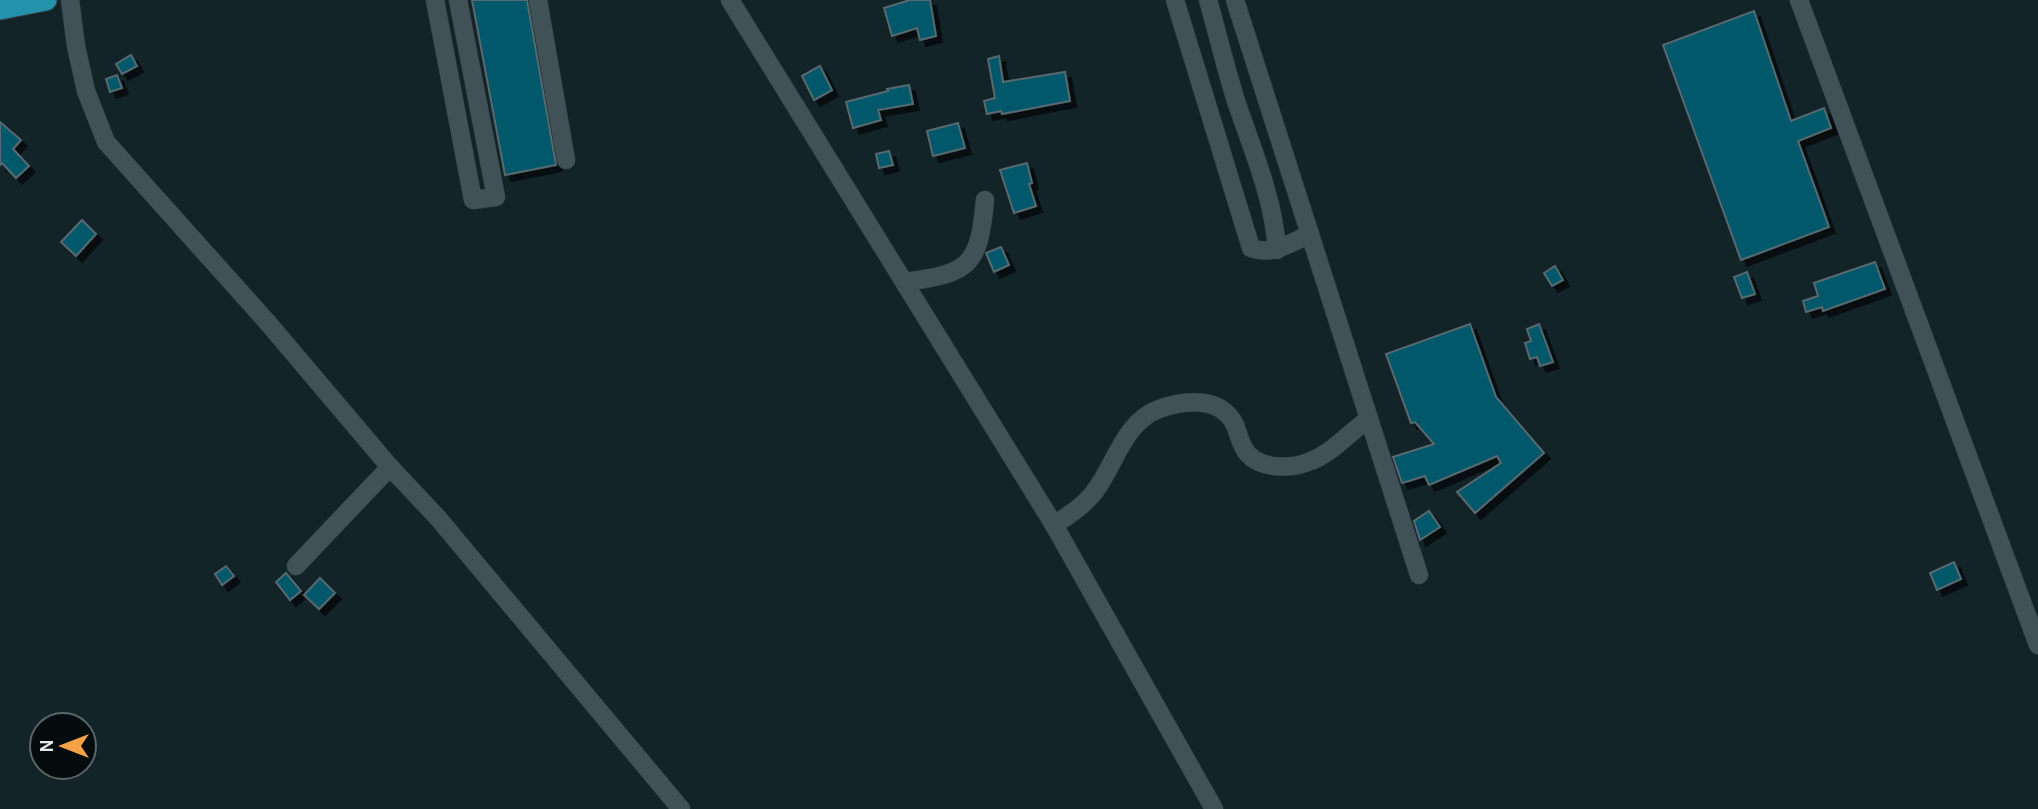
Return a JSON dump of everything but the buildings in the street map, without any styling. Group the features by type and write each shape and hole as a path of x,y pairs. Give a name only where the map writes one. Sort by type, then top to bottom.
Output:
{"main road":[{"path":"0,9 44,0"}],"street":[{"path":"70,0 86,91 106,142 268,323 390,467 438,518 681,809"},
{"path":"435,0 473,200 496,197 458,0"},
{"path":"538,0 566,160"},
{"path":"730,0 1054,524 1214,809"},
{"path":"1175,0 1251,248 1262,252 1277,250 1310,234"},
{"path":"1208,0 1236,101 1259,168 1276,235 1277,250"},
{"path":"1235,0 1419,575"},
{"path":"1799,0 2038,645"},
{"path":"454,98 476,94"},
{"path":"905,282 942,276 963,268 979,241 985,200"},
{"path":"1054,524 1095,492 1134,425 1158,410 1180,404 1209,403 1230,417 1246,453 1255,461 1269,465 1309,462 1369,419"},
{"path":"296,566 390,467"}]}
